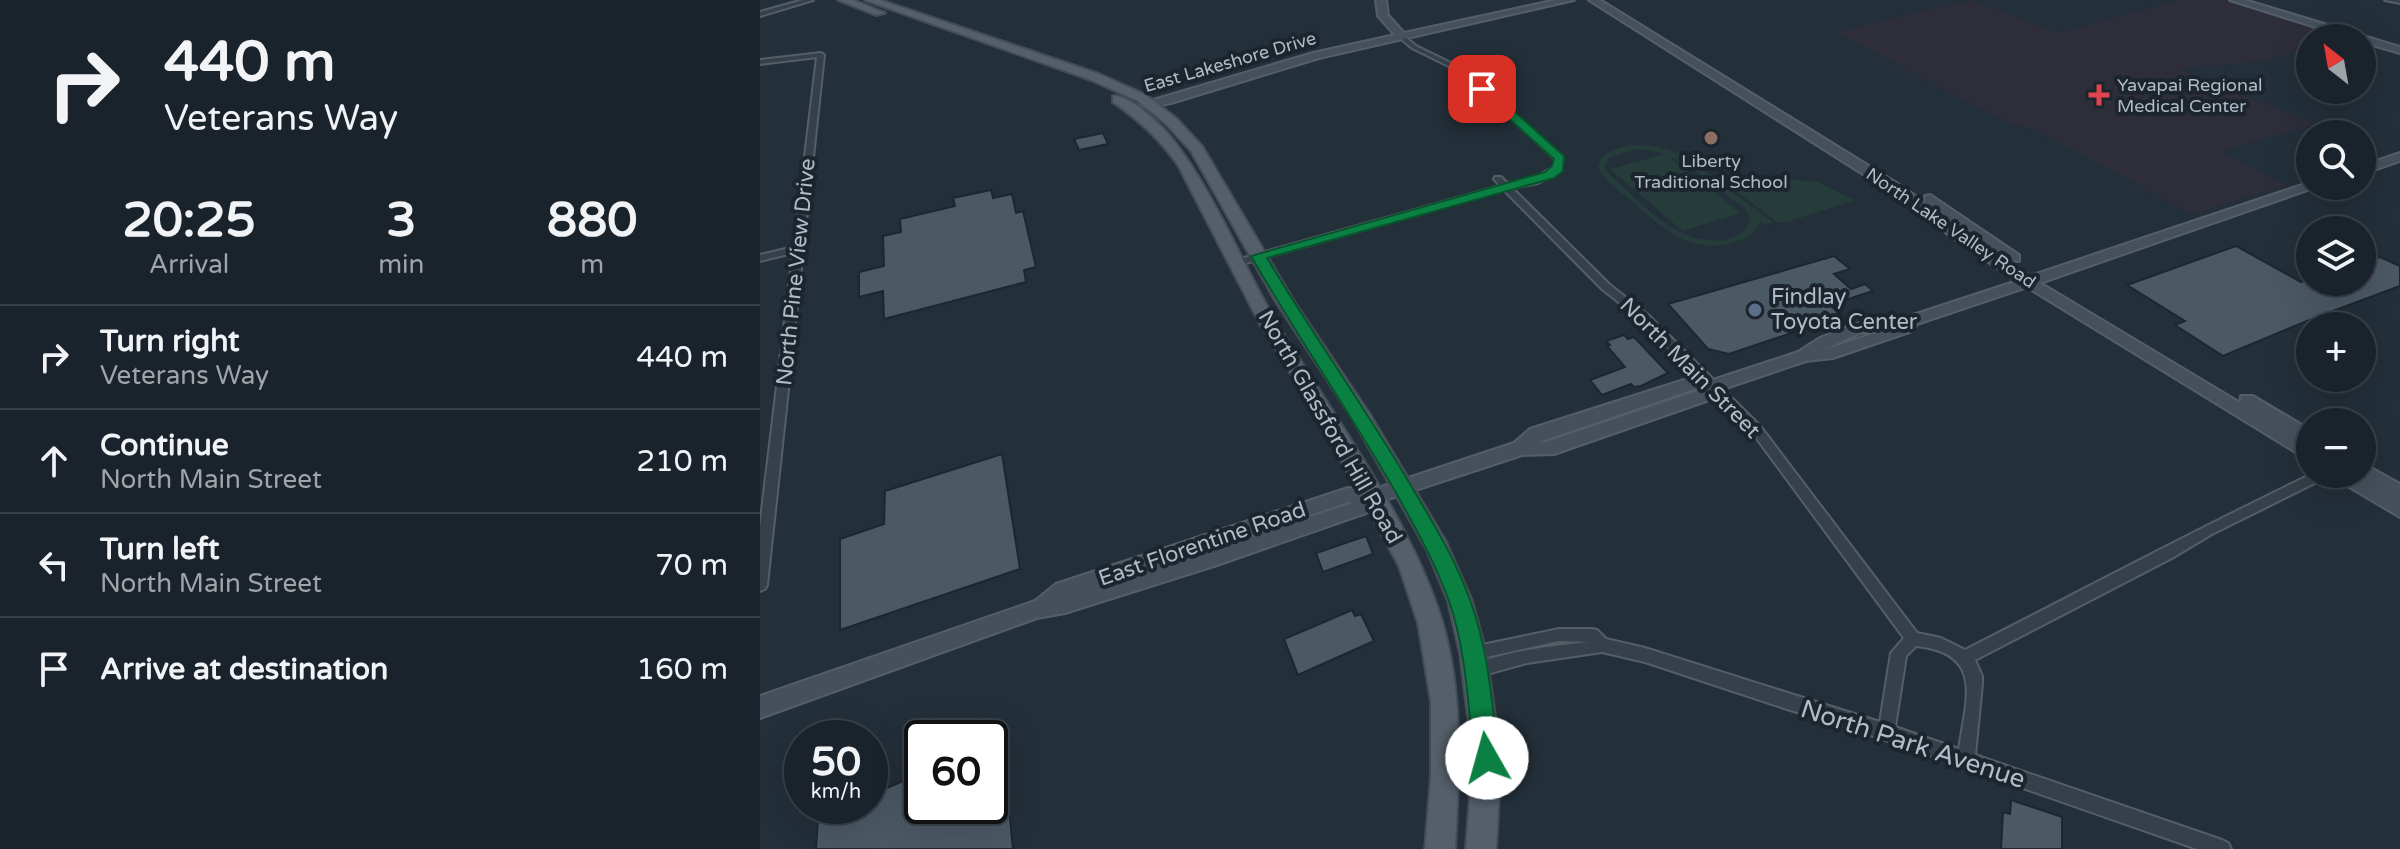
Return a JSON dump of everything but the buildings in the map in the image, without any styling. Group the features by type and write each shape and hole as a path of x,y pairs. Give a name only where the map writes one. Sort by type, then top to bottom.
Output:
{"main road":[{"name":"North Glassford Hill Road","path":"843,0 1077,82 1132,108 1167,140 1185,165 1270,326 1322,408 1415,578 1435,648 1444,702 1445,777 1440,849"},
{"name":"North Glassford Hill Road","path":"870,0 1095,77 1148,103 1171,121 1197,149 1301,328 1362,418 1438,548 1451,578 1475,662 1487,758 1481,849"}],"street":[{"path":"760,14 810,0"},
{"path":"1236,263 1487,191 1508,189 1550,175 1558,168 1560,159 1463,71 1414,47 1398,34 1381,11 1381,0"},
{"name":"East Lakeshore Drive","path":"1132,108 1276,63 1546,0"},
{"name":"East Lakeshore Drive","path":"1398,34 1569,0"},
{"name":"North Lake Valley Road","path":"1594,0 2296,445"},
{"name":"North Lake Valley Road","path":"1605,0 1928,198 2036,280 2296,430"},
{"path":"2235,0 2400,50"},
{"path":"2388,0 2400,1"},
{"name":"North Pine View Drive","path":"760,62 821,55 760,585"},
{"path":"2376,165 2400,157"},
{"name":"North Main Street","path":"1498,179 1606,287 1644,317 1756,429 1913,639"},
{"name":"East Florentine Road","path":"760,707 1037,609 1064,590 1241,529 1348,495 1372,497 1521,448 1536,434 1679,387 1693,383 1714,386 1804,356 1827,354 1906,328 1911,321 2296,192"},
{"path":"760,258 800,248"},
{"path":"2376,478 2400,493"},
{"path":"1964,658 2167,554 2207,530 2296,487"},
{"path":"2366,488 2400,509"},
{"path":"1886,732 1899,653 1913,639 1948,647 1964,658 1974,676 1966,758"},
{"name":"North Park Avenue","path":"1475,662 1563,650 1586,651 1602,645 1645,655 1966,758 2088,804 2222,849"}],"shaded area":[{"name":"Yavapai Regional Medical Center","path":"1971,0 2058,33 2181,0 2230,0 2306,24 2296,24 2296,52 2261,61 2178,69 2306,120 2296,120 2296,129 2219,152 2286,185 2193,214 2034,129 2012,124 1835,32"}],"green space":[{"path":"1630,145 1656,146 1679,153 1773,222 1766,225 1760,221 1749,236 1721,245 1706,246 1678,237 1612,185 1598,168 1609,152","holes":["1636,149 1667,155 1694,170 1745,209 1751,219 1744,231 1723,240 1706,240 1674,229 1646,208 1605,167 1609,158"]},
{"path":"1665,154 1741,213 1683,231 1610,169"},
{"path":"1758,176 1818,182 1855,200 1787,222 1777,222 1726,184"}],"place":[{"name":"Yavapai Regional Medical Center","path":"2099,95"},
{"name":"Liberty Traditional School","path":"1711,138"},
{"name":"Findlay Toyota Center","path":"1755,310"}],"route":[{"path":"1482,89 1560,159 1558,168 1550,175 1258,256 1301,328 1362,418 1438,548 1460,601 1471,639 1487,758"}]}
